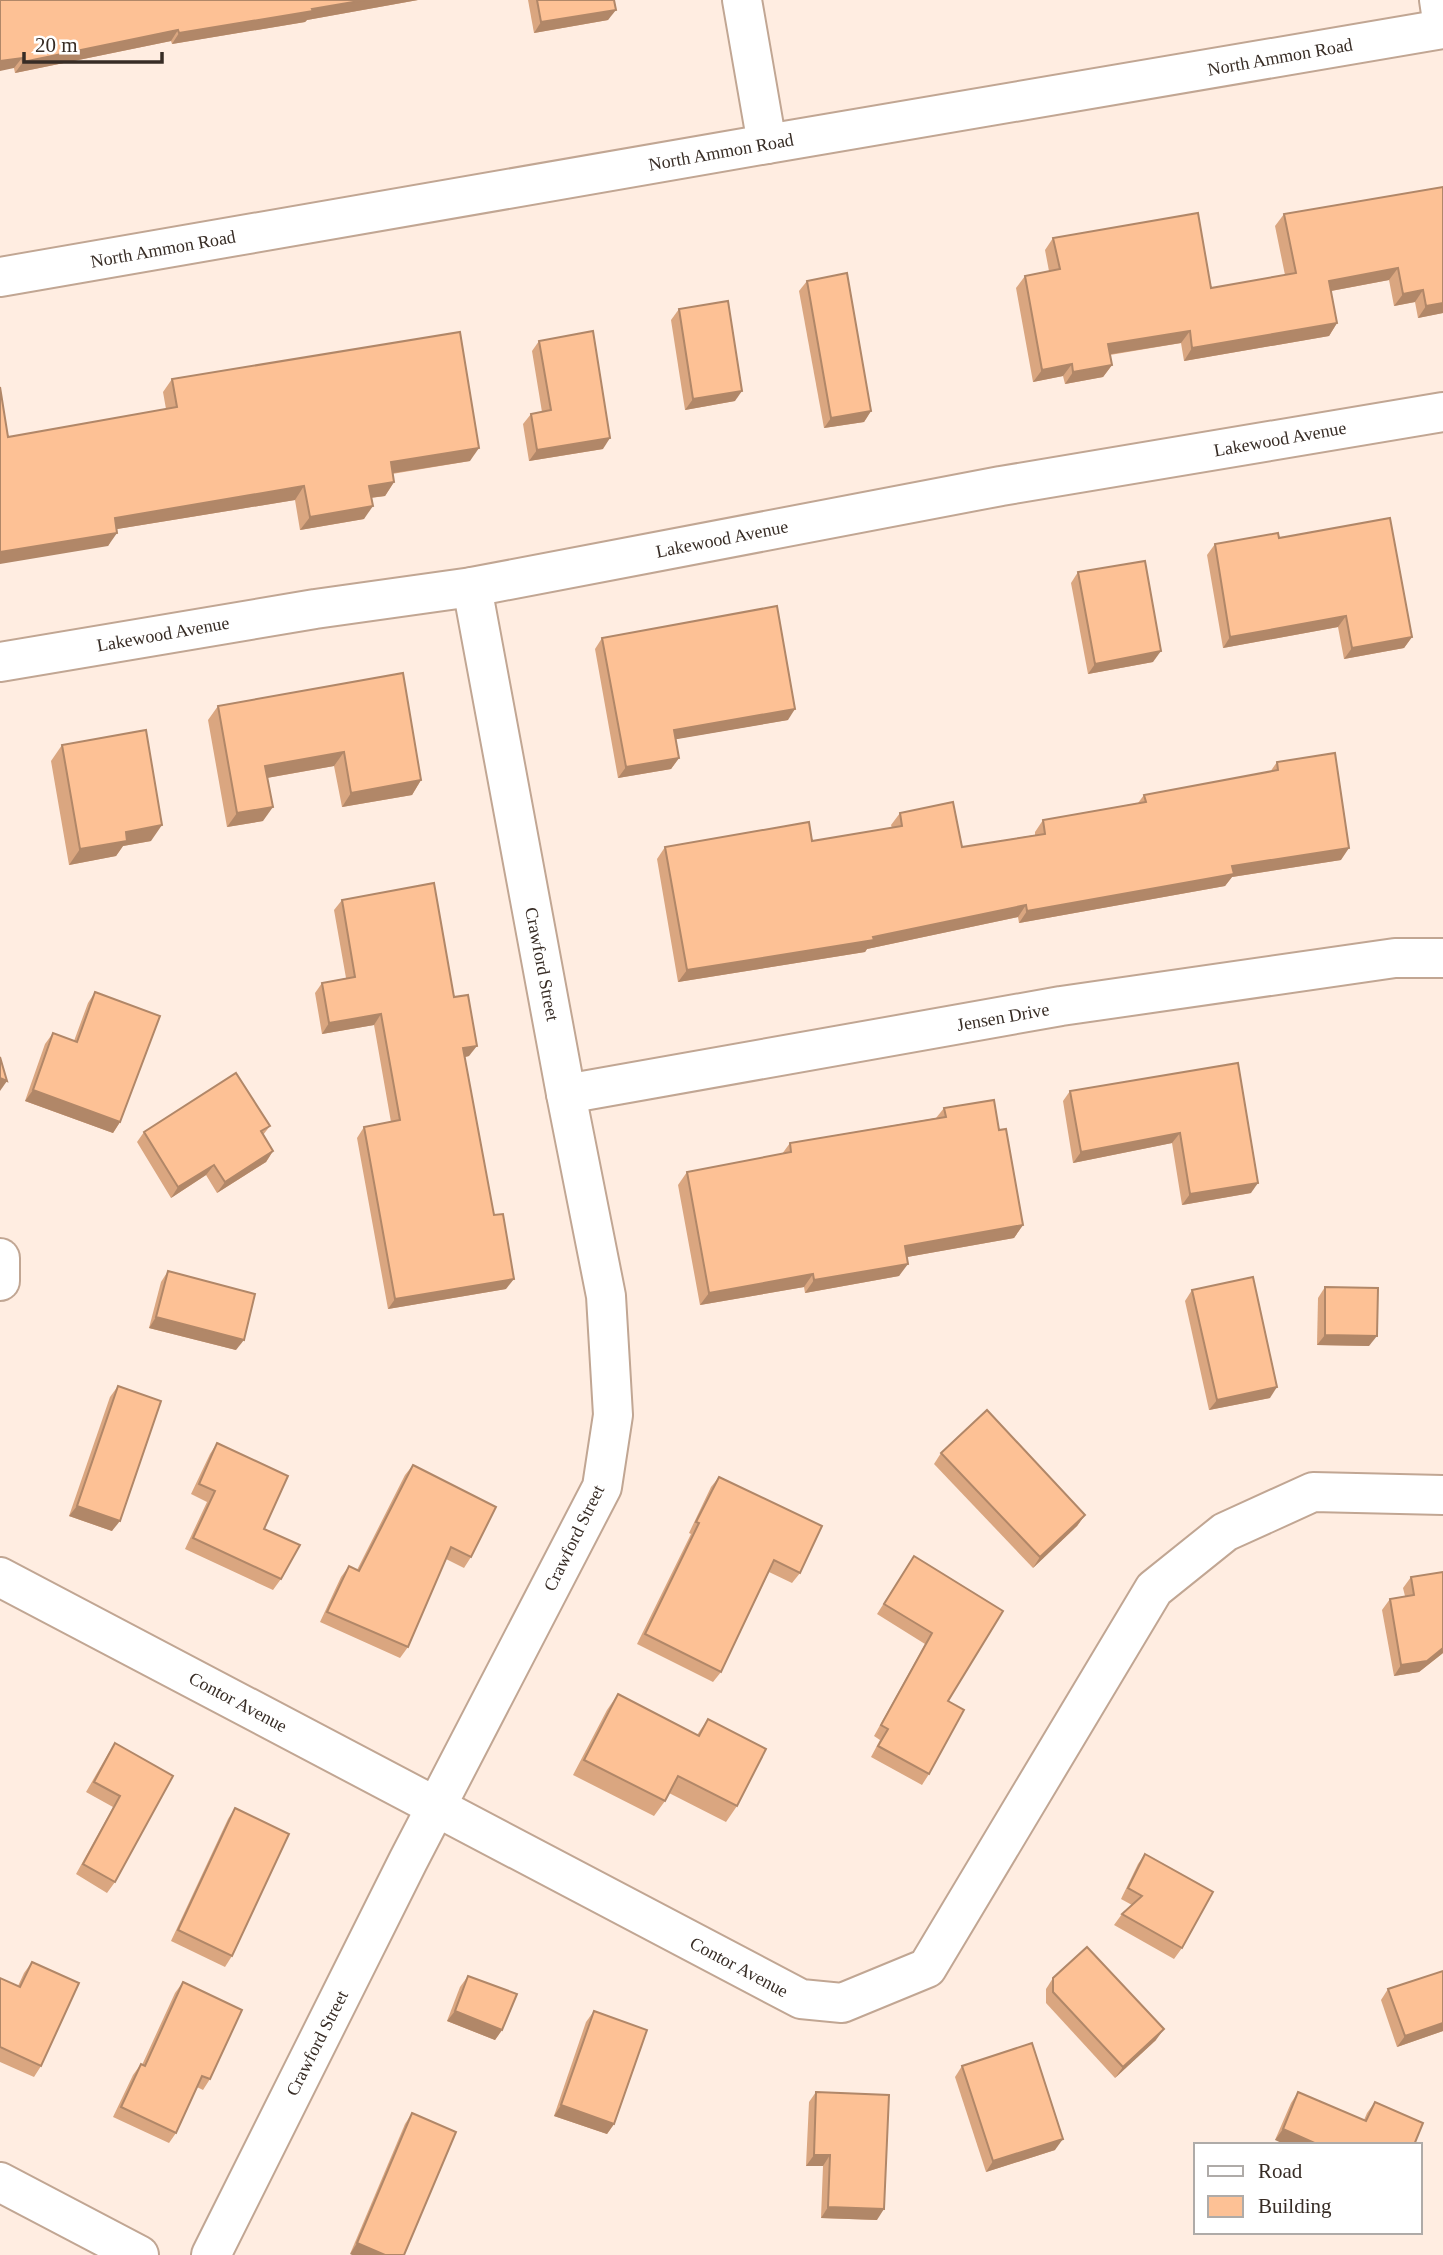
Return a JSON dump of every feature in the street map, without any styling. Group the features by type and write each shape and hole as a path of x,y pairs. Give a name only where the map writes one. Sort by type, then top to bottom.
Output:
{"street":[{"path":"742,0 767,144"},
{"path":"1438,0 1443,28"},
{"name":"North Ammon Road","path":"0,277 1443,28"},
{"name":"Lakewood Avenue","path":"0,662 315,609 472,587 1001,486 1443,412"},
{"name":"Crawford Street","path":"211,2255 436,1807 602,1487 613,1415 606,1296 472,587"},
{"name":"Jensen Drive","path":"566,1094 1061,1006 1395,958 1443,958"},
{"path":"0,1282 1,1258"},
{"name":"Contor Avenue","path":"0,1577 801,1999 842,2003 927,1968 1154,1589 1225,1532 1313,1492 1443,1495"},
{"path":"0,2182 139,2255"}],"building":[{"path":"0,0 365,0 179,33 178,30 23,62 22,58 0,61"},
{"path":"537,0 614,0 616,10 541,22"},
{"path":"1443,187 1443,303 1426,306 1423,290 1403,294 1398,268 1329,281 1337,323 1192,348 1190,331 1108,344 1112,365 1073,372 1072,364 1042,370 1025,276 1060,269 1053,238 1198,213 1211,288 1296,273 1284,214"},
{"path":"847,273 871,411 831,418 807,281"},
{"path":"728,301 742,391 693,399 679,309"},
{"path":"593,331 610,438 537,450 531,414 551,410 539,341"},
{"path":"460,332 479,448 391,462 394,482 369,486 373,506 310,517 304,486 115,518 117,533 0,552 0,387 8,437 177,407 172,379"},
{"path":"1390,518 1412,637 1352,648 1346,616 1230,637 1215,544 1278,533 1279,538"},
{"path":"1145,561 1161,651 1095,664 1078,572"},
{"path":"777,606 795,709 674,730 679,758 626,767 602,638"},
{"path":"403,673 421,780 351,793 344,752 265,766 273,807 237,813 218,706"},
{"path":"146,730 162,825 126,832 127,841 80,849 62,745"},
{"path":"1335,753 1349,848 1232,866 1234,874 1027,911 1026,905 873,937 874,940 687,970 665,847 809,822 812,841 902,826 900,813 953,802 962,847 1045,834 1043,820 1146,802 1144,795 1278,770 1277,762"},
{"path":"434,883 454,997 468,995 477,1046 463,1048 494,1215 503,1214 514,1279 395,1299 364,1127 400,1120 381,1014 329,1023 322,983 355,977 342,900"},
{"path":"95,992 160,1016 120,1122 33,1090 53,1033 77,1042"},
{"path":"0,1057 7,1081 0,1078"},
{"path":"1238,1063 1258,1183 1190,1194 1180,1133 1081,1152 1070,1091"},
{"path":"236,1073 270,1126 261,1131 273,1151 225,1182 214,1165 178,1187 144,1132"},
{"path":"994,1100 999,1130 1006,1129 1023,1225 905,1246 908,1264 814,1280 813,1274 709,1293 687,1172 791,1152 790,1143 946,1117 944,1108"},
{"path":"168,1271 255,1294 244,1340 156,1317"},
{"path":"1253,1277 1277,1387 1217,1400 1192,1290"},
{"path":"1325,1287 1378,1288 1377,1336 1325,1335"},
{"path":"118,1386 161,1401 120,1521 77,1506"},
{"path":"987,1410 1085,1515 1040,1557 941,1453"},
{"path":"217,1443 288,1476 264,1529 300,1545 281,1579 193,1538 215,1491 199,1484"},
{"path":"413,1465 496,1507 471,1557 451,1547 408,1647 327,1612 349,1566 359,1571"},
{"path":"719,1477 822,1526 800,1573 774,1560 721,1672 645,1634"},
{"path":"914,1556 1003,1611 948,1701 964,1710 929,1774 878,1746 888,1729 881,1725 932,1633 884,1604"},
{"path":"1443,1572 1443,1648 1427,1661 1401,1665 1390,1599 1414,1595 1411,1577"},
{"path":"618,1694 699,1736 708,1719 766,1749 737,1806 678,1776 665,1801 584,1760"},
{"path":"115,1743 173,1776 115,1882 83,1864 120,1796 94,1782"},
{"path":"235,1808 289,1834 232,1956 178,1930"},
{"path":"1145,1854 1213,1892 1182,1948 1122,1914 1142,1896 1128,1888"},
{"path":"1087,1947 1164,2029 1123,2067 1053,1992 1053,1978"},
{"path":"32,1962 79,1983 41,2066 0,2047 0,1978 20,1987"},
{"path":"1443,1971 1443,2023 1405,2036 1388,1989"},
{"path":"468,1976 517,1994 502,2030 455,2011"},
{"path":"183,1982 242,2010 210,2079 202,2076 176,2133 121,2107 141,2064 145,2066"},
{"path":"594,2011 647,2030 614,2124 561,2105"},
{"path":"1032,2043 1063,2139 993,2161 962,2066"},
{"path":"816,2092 889,2095 884,2209 828,2207 830,2155 814,2155"},
{"path":"1298,2092 1366,2121 1375,2102 1423,2123 1415,2143 1314,2143 1283,2129"},
{"path":"412,2113 456,2132 404,2255 385,2255 357,2243"}]}
